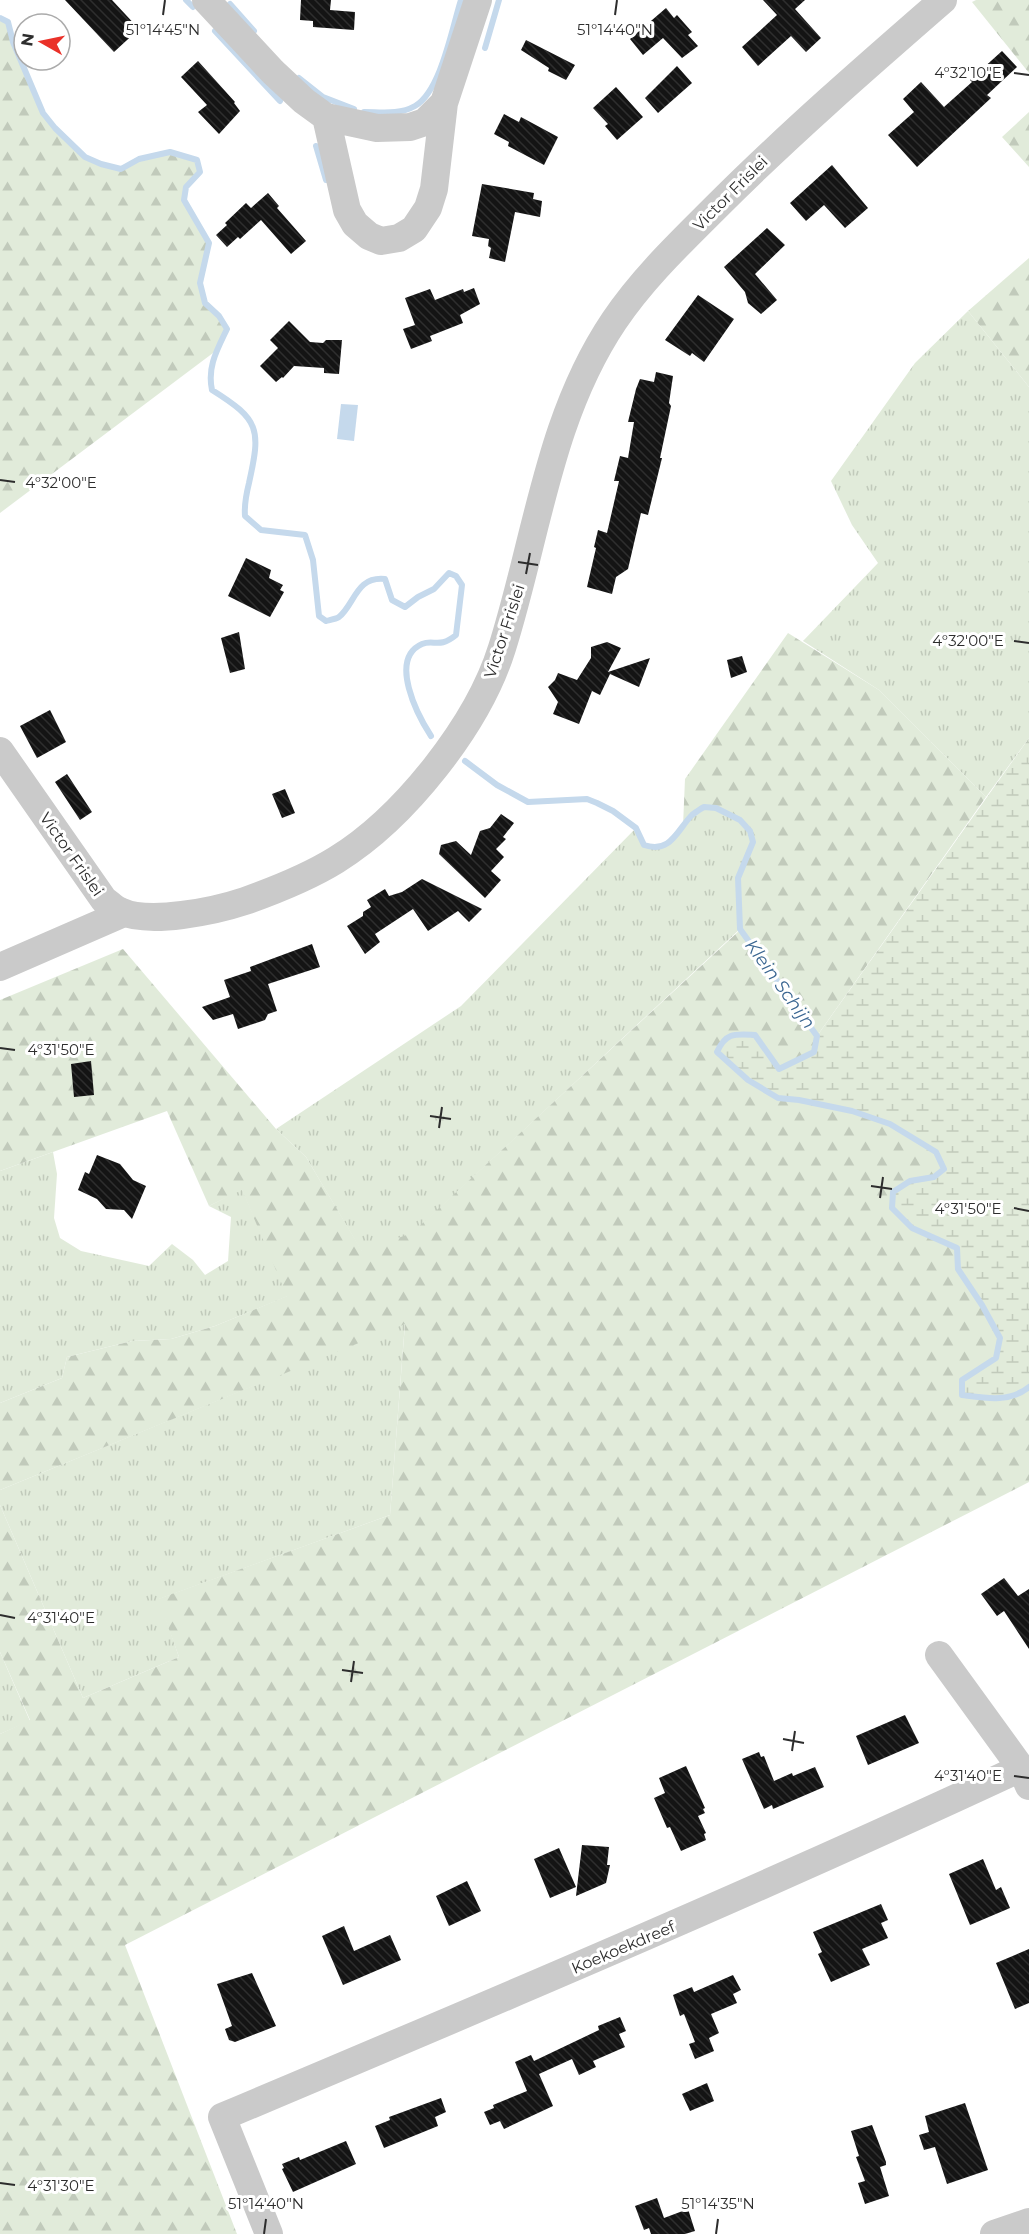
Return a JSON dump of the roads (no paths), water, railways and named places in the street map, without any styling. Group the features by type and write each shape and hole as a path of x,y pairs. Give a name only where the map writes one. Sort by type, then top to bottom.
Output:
{"street":[{"path":"206,0 273,72 304,101 326,117 377,129 410,127 425,122 444,103"},
{"path":"326,117 347,210 355,224 369,236 381,241 399,238 414,230 428,208 434,189 444,103 478,0"},
{"name":"Victor Frislei","path":"0,751 104,900 132,915 189,914 220,909 286,887 358,845 414,793 472,714 492,674 508,628 550,463 573,399 611,324 653,270 764,159 943,0"},
{"path":"0,966 124,912"},
{"path":"939,1655 1025,1777"},
{"name":"Koekoekdreef","path":"269,2234 222,2117 620,1949 818,1861 1025,1777"},
{"path":"994,2234 1029,2222"}],"water":[{"path":"341,404 358,405 354,441 337,439"}],"waterway":[{"path":"186,0 193,7"},
{"path":"364,112 403,111 415,106 424,98 439,73 461,0"},
{"path":"485,48 499,0"},
{"path":"230,4 254,31"},
{"name":"Klein Schijn","path":"0,18 8,22 13,42 43,113 85,157 121,169 139,159 170,152 197,160 200,172 186,187 184,200 209,243 200,283 205,303 219,316 227,329 212,366 212,390 228,400 248,418 255,438 245,516 261,530 305,535 313,560 319,616 326,621 339,617 362,586 375,579 385,579 392,600 405,607 434,589 449,573 456,576 462,585 456,635 445,642 422,644 412,651 407,662 406,674 413,702 431,736"},
{"path":"215,31 280,101"},
{"path":"299,78 323,97 354,109"},
{"path":"316,146 326,180"},
{"name":"Klein Schijn","path":"465,761 497,785 528,802 587,799 597,803 613,811 636,828 644,845 653,847 667,843 692,815 704,807 716,808 740,820 750,831 753,842 738,878 740,929 817,1036 814,1052 779,1069 755,1035 732,1036 720,1045 717,1052 748,1080 778,1098 852,1111 890,1124 936,1152 944,1169 934,1177 910,1181 893,1192 892,1208 912,1228 957,1248 958,1269 1000,1338 996,1358 962,1380 962,1395 988,1398 1006,1397 1029,1387"}]}
